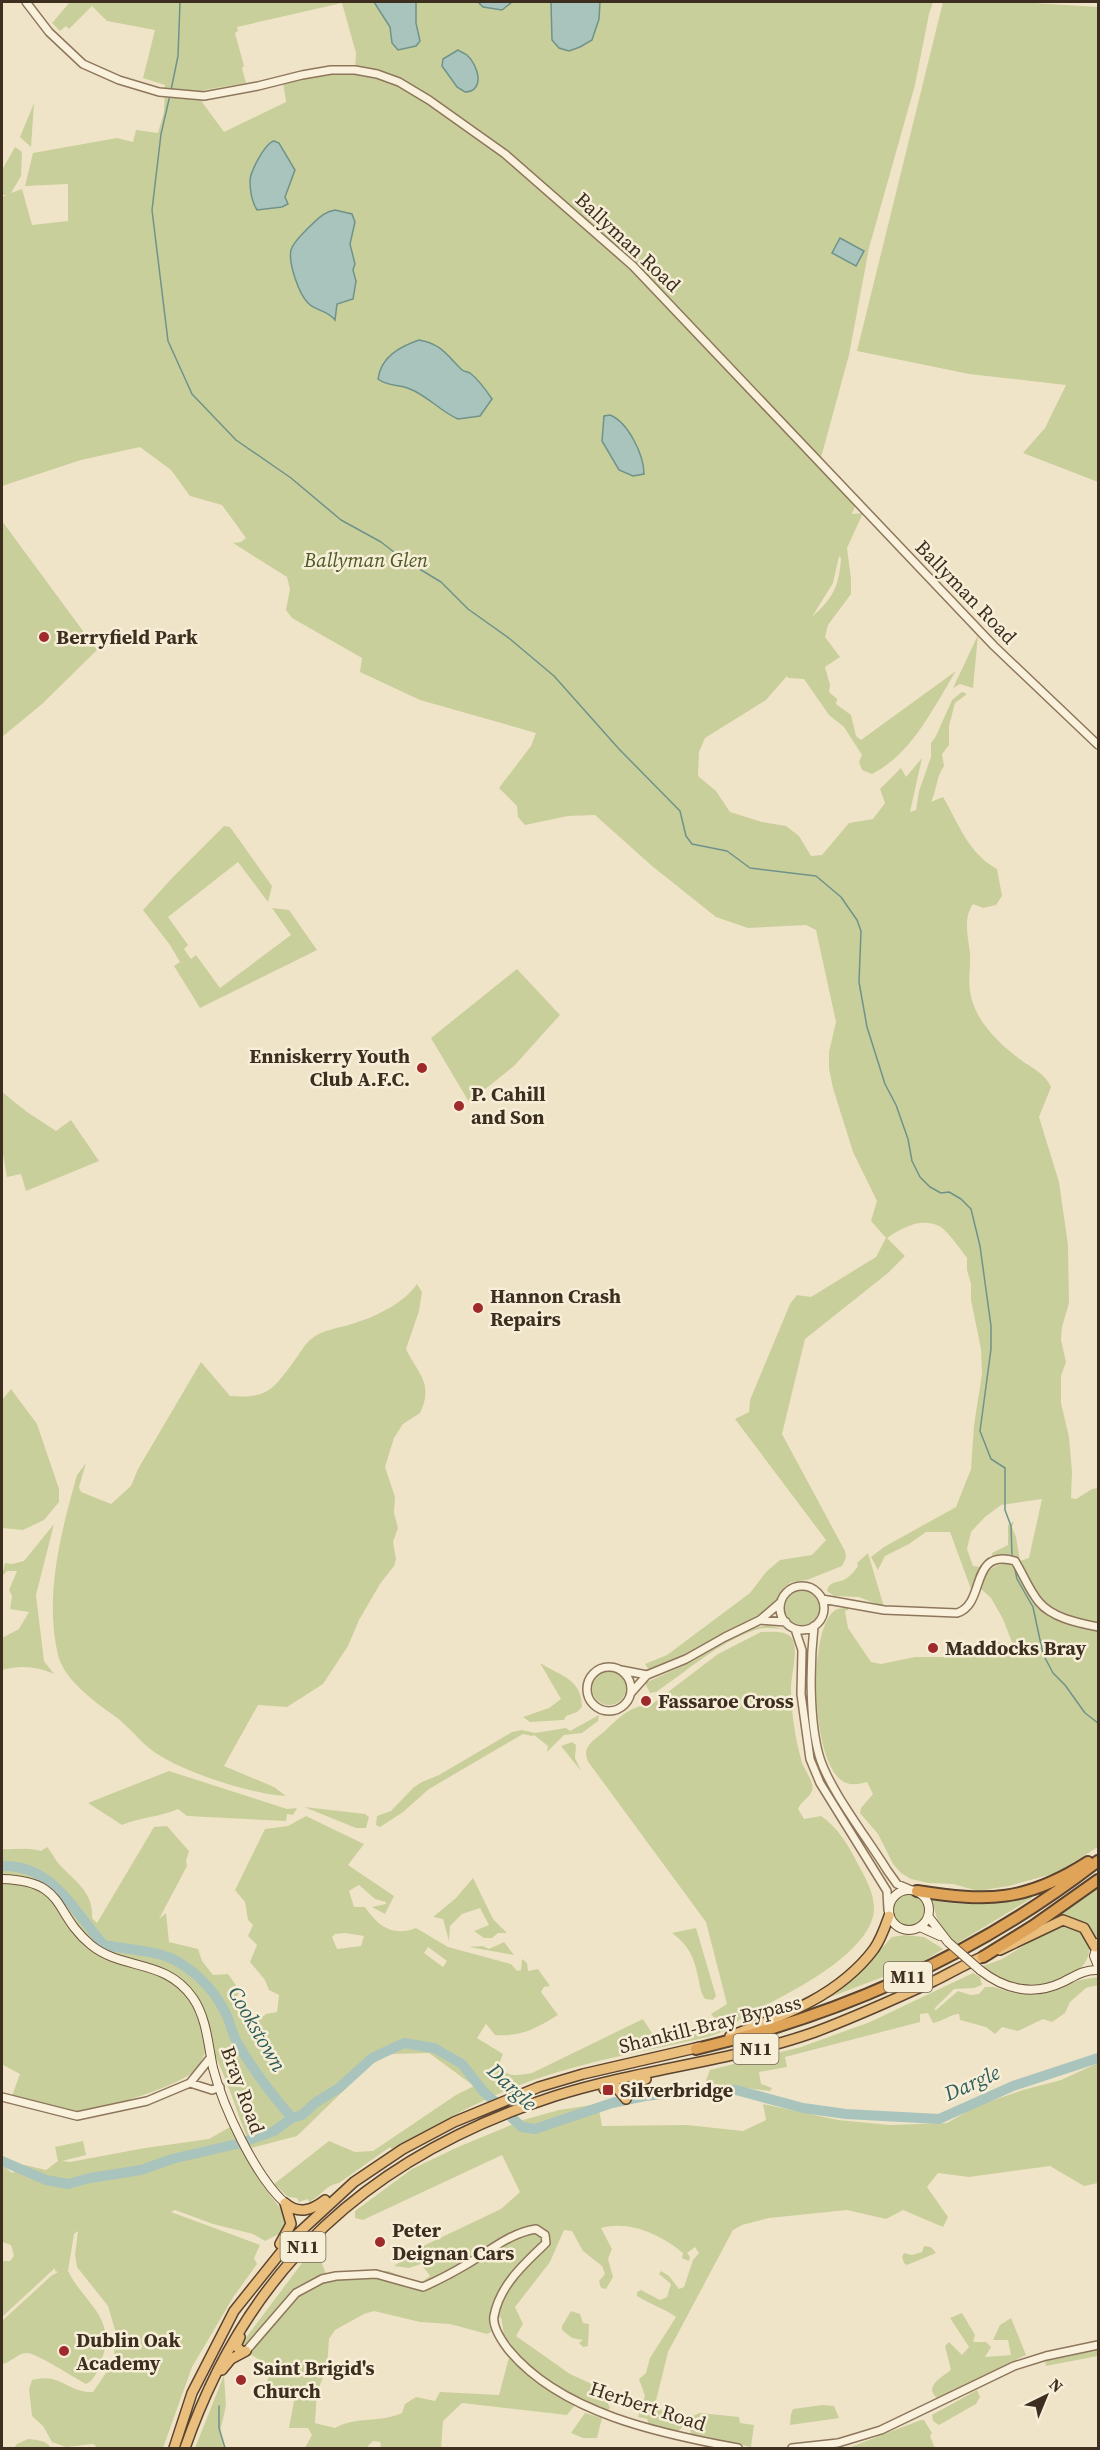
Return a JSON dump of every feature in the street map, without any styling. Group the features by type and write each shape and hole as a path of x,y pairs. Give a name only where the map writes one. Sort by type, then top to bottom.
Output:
{"highway":[{"path":"913,1890 978,1899 1022,1894 1054,1881 1098,1855"},
{"name":"Shankill-Bray Bypass","path":"174,2448 192,2393 234,2311 290,2241 354,2182 403,2149 454,2122 539,2087 807,2019 878,1991 990,1934 1037,1905 1098,1861"},
{"name":"Shankill-Bray Bypass","path":"187,2448 205,2395 236,2335 276,2278 303,2247 350,2203 388,2176 443,2143 531,2105 609,2082 747,2052 825,2028 912,1991 982,1957 1033,1926 1098,1880"},
{"name":"N11","path":"696,2049 791,2013 842,1981 874,1948 889,1913"},
{"name":"N11","path":"982,1957 1018,1943 1049,1925 1064,1920 1084,1928 1096,1949"},
{"name":"N11","path":"531,2105 543,2106 614,2086 626,2099 630,2088 636,2082 732,2060 747,2052"},
{"name":"N11","path":"285,2203 296,2210 311,2209 354,2182"},
{"name":"N11","path":"234,2311 240,2297 289,2230 291,2220 285,2203"},
{"name":"N11","path":"246,2351 242,2352 237,2349 238,2340 271,2289 303,2247"},
{"name":"N11","path":"187,2448 222,2369 231,2359 246,2351"},
{"name":"N11","path":"168,2448 192,2393"}],"main road":[{"name":"Bray Road","path":"2,1879 35,1883 47,1890 90,1944 124,1960 149,1966 167,1974 183,1986 194,1999 204,2022 220,2087 246,2148 271,2189 285,2203"},
{"path":"928,1916 920,1926 908,1930 902,1929 896,1926 889,1913 892,1898 897,1893 913,1890 926,1899 928,1916 948,1942"},
{"path":"920,1926 933,1931 948,1942 993,1980 1008,1987 1021,1989 1049,1988 1081,1972 1098,1968 1096,1949"},
{"path":"1081,1972 1096,1949"}],"street":[{"name":"Ballyman Road","path":"26,2 56,39 83,64 116,79 159,92 204,96 331,70 355,70 377,74 399,82 495,147 633,266 994,646 1098,746"},
{"path":"822,1599 884,1610 957,1613 965,1610 973,1602 980,1573 986,1566 1005,1560 1015,1561 1032,1593 1047,1610 1098,1627"},
{"path":"647,1675 607,1667 596,1672 588,1684 590,1699 599,1708 614,1710 625,1704 631,1693 647,1675 686,1659 760,1620 781,1602 787,1592 798,1586 814,1589 822,1599 823,1612"},
{"path":"781,1602 780,1609 786,1622 795,1629 802,1650 801,1694 810,1760 820,1783 887,1891 889,1913"},
{"path":"840,1604 823,1612 814,1626 812,1647 814,1729 819,1756 830,1779 887,1870 897,1884 913,1890"},
{"path":"760,1620 786,1622"},
{"path":"795,1629 808,1629 814,1626"},
{"path":"619,1669 629,1679 631,1693"},
{"path":"2,2097 77,2116 147,2101 190,2083 211,2057"},
{"path":"190,2083 212,2090 220,2087"},
{"name":"Herbert Road","path":"246,2351 296,2293 322,2279 376,2274 423,2287 467,2264 506,2239 523,2231 536,2229 545,2235 546,2243 516,2272 504,2290 494,2316 499,2337 514,2355 548,2383 582,2404 604,2414 738,2448"},
{"path":"792,2448 838,2446 893,2425 1014,2366 1046,2356 1098,2345"}],"green space":[{"name":"Ballyman Glen","path":"70,2 933,2 915,85 869,248 849,355 819,465 856,504 852,514 863,513 847,548 851,594 828,625 825,637 840,657 825,667 830,685 829,692 837,699 836,704 851,715 856,736 861,740 956,671 930,715 910,742 899,755 872,774 862,770 859,762 862,755 844,727 829,715 804,679 787,676 766,700 705,738 699,752 698,776 716,791 730,812 762,822 786,826 799,836 811,856 822,855 849,823 873,819 885,803 880,789 901,768 906,777 922,758 910,812 916,810 919,791 931,757 931,743 952,700 962,692 967,694 955,703 949,726 949,745 942,754 944,766 931,802 943,797 971,846 997,869 1002,896 996,905 983,908 973,904 967,921 970,958 969,985 976,1011 988,1030 1013,1054 1042,1075 1051,1087 1039,1117 1059,1182 1068,1245 1069,1303 1062,1327 1061,1340 1066,1362 1061,1376 1061,1403 1069,1437 1072,1472 1071,1498 1076,1499 1098,1488 1098,1847 1056,1873 1009,1886 978,1891 953,1884 928,1883 911,1879 901,1873 893,1864 878,1834 860,1813 861,1808 873,1794 867,1782 847,1783 833,1771 819,1726 816,1698 820,1644 825,1624 837,1609 848,1608 845,1611 848,1628 871,1662 881,1664 915,1657 964,1657 981,1654 997,1642 1013,1645 1003,1619 991,1598 980,1588 992,1568 1002,1564 1015,1565 1019,1562 1012,1554 993,1559 992,1553 1008,1545 1008,1525 1014,1521 1012,1527 1020,1561 1029,1558 1042,1499 1001,1505 971,1532 967,1549 973,1566 982,1567 971,1589 950,1532 926,1532 885,1556 878,1570 871,1557 884,1547 956,1507 971,1469 974,1425 982,1374 981,1349 971,1300 967,1258 939,1226 918,1223 905,1227 887,1238 905,1256 888,1273 805,1339 782,1434 845,1551 846,1558 842,1566 807,1580 791,1582 783,1589 771,1609 723,1633 693,1652 649,1670 645,1664 667,1655 750,1593 766,1572 780,1560 812,1555 826,1540 735,1419 749,1412 750,1400 790,1304 797,1295 811,1297 876,1257 886,1238 871,1221 877,1201 853,1152 833,1088 829,1069 829,1052 836,1022 816,930 806,925 748,928 716,917 652,866 595,815 568,816 525,825 518,817 517,806 499,788 531,746 536,733 420,700 360,672 362,658 292,618 286,610 290,589 287,577 233,543 241,542 246,538 222,505 190,496 171,470 140,447 81,460 2,486 2,197 6,195 2,195 2,170 15,147 22,152 21,176 11,193 22,189 32,225 68,221 68,184 25,186 33,153 117,138 133,142 136,130 158,133 164,112 165,85 143,78 155,30 107,21 92,6 69,29 66,26 60,31 52,23","holes":["342,3 356,53 355,69 283,82 286,102 224,132 202,102 204,90 246,83 235,33 238,31 237,27","839,556 841,558 840,568 834,591 812,617 833,583"]},
{"path":"943,2 1018,2 1098,7 1098,482 1023,453 1045,428 1066,385 969,374 857,351"},
{"path":"34,103 31,147 20,137"},
{"name":"Berryfield Park","path":"2,521 97,650 42,704 2,737"},
{"path":"978,635 973,688 960,684 953,688"},
{"path":"224,826 230,827 272,886 268,902 238,862 168,917 188,945 184,949 191,959 196,955 220,988 291,935 272,908 289,910 317,950 200,1008 174,966 180,962 143,910"},
{"path":"517,969 560,1015 514,1066 469,1102 431,1038"},
{"path":"2,1092 56,1131 71,1120 99,1161 26,1191 21,1174 7,1177 2,1149"},
{"path":"417,1284 422,1292 419,1311 406,1349 423,1379 424,1403 420,1413 403,1424 394,1438 385,1467 395,1497 394,1513 398,1528 393,1542 396,1559 394,1566 380,1584 359,1620 348,1646 323,1684 287,1707 258,1705 224,1766 274,1787 286,1796 235,1786 177,1765 149,1748 99,1705 74,1682 61,1664 54,1633 54,1587 60,1541 77,1475 86,1463 79,1487 81,1492 111,1504 131,1486 138,1469 201,1362 230,1396 254,1396 263,1393 276,1384 311,1339 327,1331 381,1313 405,1297"},
{"path":"11,1389 37,1424 59,1489 59,1502 44,1520 23,1530 2,1528 2,1400"},
{"path":"54,1524 36,1595 44,1661 54,1674 28,1667 2,1670 2,1638 19,1629 29,1612 10,1609 12,1596 9,1590 17,1571 7,1571 2,1576 5,1563 24,1561"},
{"path":"868,1553 884,1607 859,1597 834,1596 827,1591 830,1585 850,1575 858,1566 857,1563"},
{"path":"802,1591 814,1596 819,1608 814,1620 802,1625 790,1620 785,1608 790,1596"},
{"path":"768,1625 787,1630 763,1628 742,1635 716,1649 656,1692 650,1693 645,1683 687,1664 749,1629"},
{"path":"761,1632 782,1633 792,1638 795,1649 791,1688 793,1717 800,1757 813,1788 798,1809 804,1819 821,1816 838,1832 864,1876 874,1903 870,1924 861,1939 847,1953 813,1979 764,2006 763,2014 741,2019 724,2031 708,2037 578,2066 517,2086 462,2111 392,2149 390,2147 309,2202 308,2199 299,2202 297,2198 288,2197 274,2184 329,2141 355,2152 373,2151 456,2095 474,2086 429,2053 391,2054 370,2065 297,2136 251,2148 227,2082 209,2044 199,2066 184,2078 155,2091 100,2108 75,2111 12,2096 20,2074 3,2065 2,1849 41,1851 47,1847 58,1863 86,1893 90,1900 92,1918 97,1923 154,1827 167,1826 189,1851 187,1866 159,1919 166,1913 169,1942 198,1949 202,1961 213,1975 228,1974 240,1991 233,2003 240,2006 254,2023 266,2014 277,2012 279,1995 269,1990 265,1980 250,1962 257,1945 248,1936 253,1925 248,1920 245,1902 235,1890 265,1829 288,1826 306,1816 364,1844 348,1865 394,1896 385,1914 372,1907 386,1904 386,1902 375,1899 359,1885 349,1891 354,1907 365,1907 375,1920 386,1928 400,1931 416,1928 448,1947 511,1964 517,1971 521,1970 522,1959 527,1963 528,1971 538,1969 550,1986 544,1987 541,1992 558,2015 536,2028 513,2035 495,2035 486,2024 477,2038 503,2054 499,2064 505,2072 513,2075 532,2073 643,2019 657,2041 686,2037 721,2027 711,2014 727,2004 706,1922 586,1757 590,1743 621,1716 632,1709 651,1705 718,1654","holes":["335,1934 364,1936 361,1946 337,1949 332,1937","428,1947 447,1961 443,1967 424,1953"]},
{"path":"540,1663 569,1679 578,1690 582,1707 577,1712 566,1716 564,1720 530,1722 523,1717 549,1708 561,1699"},
{"path":"609,1671 621,1676 626,1688 621,1700 609,1705 597,1700 592,1688 597,1676"},
{"path":"599,1715 598,1721 582,1733 564,1735 547,1752 548,1746 534,1735 523,1734 429,1789 403,1812 380,1827 376,1825 377,1816 391,1811 414,1787 512,1732 522,1730 535,1733 566,1728 570,1731"},
{"path":"572,1742 576,1745 575,1758 581,1771 561,1746"},
{"path":"169,1771 287,1809 297,1808 293,1815 287,1814 286,1821 187,1816 178,1809 122,1825 88,1803"},
{"path":"304,1807 365,1814 369,1817 366,1828 356,1828"},
{"path":"473,1878 493,1919 507,1933 498,1933 492,1938 484,1938 474,1931 489,1925 480,1908 462,1914 450,1926 449,1941 443,1919 433,1917 456,1898"},
{"path":"1098,1887 1098,1937 1096,1940 1081,1922 1057,1917"},
{"path":"909,1894 920,1899 925,1910 920,1921 909,1926 898,1921 893,1910 898,1899"},
{"path":"1031,1896 1032,1898 956,1944 945,1934 939,1924 932,1899 958,1904 982,1904 1007,1902"},
{"path":"1061,1923 1075,1925 1089,1941 1089,1954 1084,1965 1075,1973 1050,1983 1023,1985 1003,1980 983,1966 1002,1959"},
{"path":"696,1928 716,1996 713,2000 705,1999 691,1954 672,1933"},
{"path":"905,1935 924,1937 943,1949 922,1962 807,2006 860,1972 892,1937"},
{"path":"504,1942 514,1955 469,1947 483,1946 489,1949"},
{"path":"973,1973 980,1977 982,1985 974,1988 954,1989 934,2009 936,2010 958,1991 971,1995 979,1994 985,1987 1037,1995 1080,1980 1098,1977 1098,1985 1086,1988 1070,2002 1065,2013 1052,2022 1043,2019 1018,2031 1002,2027 995,2034 986,2027 960,2020 959,2014 933,2023 928,2013 920,2014 920,2022 785,2057 787,2067 759,2072 761,2084 772,2088 770,2091 705,2083 710,2070 801,2047 870,2022"},
{"path":"1098,2063 1098,2183 1084,2186 1050,2166 969,2177 938,2173 927,2187 948,2217 943,2227 903,2210 886,2219 847,2210 769,2218 742,2225 733,2230 668,2352 655,2405 664,2412 681,2414 682,2428 678,2431 649,2425 647,2419 638,2417 645,2396 639,2379 646,2373 650,2358 676,2317 637,2296 637,2292 641,2290 660,2300 667,2297 671,2284 659,2274 661,2271 669,2276 679,2289 684,2287 693,2260 699,2253 695,2247 687,2253 690,2257 689,2261 682,2258 683,2253 665,2240 634,2228 612,2226 601,2228 612,2249 608,2259 613,2277 606,2289 601,2288 599,2281 605,2274 602,2266 583,2251 572,2231 564,2230 550,2262 515,2307 523,2324 516,2336 570,2374 605,2390 604,2395 610,2408 607,2411 576,2404 567,2415 462,2403 443,2421 441,2448 381,2448 380,2442 373,2441 366,2448 305,2448 312,2435 308,2428 289,2428 295,2396 266,2386 271,2367 239,2347 302,2263 316,2248 328,2279 378,2277 380,2271 388,2271 420,2283 430,2276 421,2264 409,2268 394,2266 421,2247 501,2209 520,2192 502,2155 363,2220 355,2218 355,2211 412,2169 523,2120 559,2110 598,2104 602,2126 687,2125 743,2131 766,2120 763,2104 838,2120 890,2125 947,2123 979,2105 1061,2080","holes":["374,2311 420,2322 450,2324 487,2334 491,2332 489,2324 501,2317 504,2334 512,2346 499,2395 440,2392 435,2401 416,2397 405,2404 402,2413 394,2416 351,2422 335,2428 315,2423 317,2392 327,2368 329,2339 335,2330"]},
{"path":"230,2127 263,2186 284,2213 286,2225 279,2234 265,2241 253,2234 213,2224 175,2210 171,2212 260,2245 254,2258 257,2264 234,2296 192,2367 163,2448 98,2448 93,2444 66,2447 52,2442 43,2426 32,2416 29,2389 32,2380 50,2379 93,2392 114,2361 115,2330 108,2306 77,2267 75,2255 78,2231 74,2234 68,2271 103,2322 105,2334 105,2347 95,2375 86,2384 47,2361 27,2353 2,2364 2,2321 58,2272 55,2268 2,2317 2,2261 10,2261 14,2256 11,2245 2,2242 2,2165 12,2173 25,2165 46,2170 58,2161 55,2147 83,2141 86,2155 62,2161 70,2162 209,2139"},
{"path":"924,2246 931,2247 936,2253 907,2265 904,2263 902,2257 904,2253 912,2255 922,2252"},
{"path":"571,2311 580,2314 583,2323 589,2324 588,2346 583,2347 579,2343 583,2340 572,2338 562,2330"},
{"path":"962,2313 975,2335 973,2342 986,2342 991,2347 985,2357 1011,2355 1008,2340 993,2340 1000,2325 1011,2318 1026,2355 937,2398 932,2390 935,2382 951,2370 945,2346 949,2342 962,2355 969,2347 950,2318"},
{"path":"1098,2349 1098,2356 1046,2366 1045,2360"},
{"path":"224,2375 226,2406 220,2432 224,2448 195,2448"},
{"path":"977,2390 980,2397 976,2404 939,2425 933,2421 932,2415"},
{"path":"823,2405 834,2406 839,2418 790,2425 793,2409"},
{"path":"585,2413 602,2418 597,2438 583,2438 571,2433"},
{"path":"700,2413 739,2417 740,2423 754,2425 751,2447 692,2435 689,2428 690,2417"},
{"path":"924,2420 932,2433 930,2436 935,2448 848,2448"},
{"path":"28,2439 44,2442 51,2448 14,2448"}],"water":[{"path":"374,2 416,2 416,23 420,41 416,46 398,50 392,43 390,27"},
{"path":"478,2 512,2 502,10 483,7"},
{"path":"551,2 600,2 599,19 592,40 569,51 559,48 552,40"},
{"path":"458,50 471,59 477,71 478,82 472,91 465,92 457,87 442,66 443,59"},
{"path":"274,141 279,143 295,170 285,197 288,204 282,207 257,210 250,181 262,152"},
{"path":"335,210 352,214 355,222 350,244 356,281 353,299 337,304 335,320 311,306 305,299 295,278 290,256 294,244 308,228 324,214"},
{"path":"840,238 864,251 856,266 832,253"},
{"path":"419,340 438,347 482,385 492,399 480,416 458,419 417,392 378,379 383,365 392,354"},
{"path":"610,415 623,424 634,440 644,474 633,476 619,470 602,441 604,416"}],"waterway":[{"path":"171,90 178,56 180,2"},
{"path":"170,95 161,134 152,210 168,341 192,394 236,440 291,478 341,520 381,542 403,559 441,582 468,609 510,639 554,676 619,749 680,811 686,836 692,844 727,851 750,868 816,876 841,897 857,920 861,931 859,982 867,1027 885,1084 896,1105 908,1139 912,1161 920,1177 930,1187 941,1193 949,1192 971,1209 980,1246 991,1326 991,1349 980,1431 991,1459 1005,1468 1005,1510 1011,1526 1012,1557"},
{"path":"1014,1565 1017,1579 1033,1607 1043,1654 1053,1673 1065,1685 1085,1713 1098,1723"},
{"name":"Cookstown","path":"2,1866 20,1867 49,1881 61,1892 104,1945 163,1955 180,1963 195,1974 219,2002 244,2054 292,2118"},
{"name":"Dargle","path":"2,2161 46,2180 68,2184 141,2170 172,2159 241,2143 274,2131 292,2118 302,2115 315,2103 339,2088 372,2058 404,2043 434,2048 462,2064 483,2091 522,2127 535,2129 612,2103 645,2096 701,2090 736,2090 803,2108 846,2114 939,2119 1013,2086 1098,2058"},
{"path":"219,2406 219,2428 225,2448"}],"place":[{"name":"Berryfield Park","path":"44,637"},
{"name":"Enniskerry Youth Club A.F.C.","path":"422,1068"},
{"name":"P. Cahill and Son","path":"459,1106"},
{"name":"Hannon Crash Repairs","path":"478,1308"},
{"name":"Maddocks Bray","path":"933,1648"},
{"name":"Fassaroe Cross","path":"646,1701"},
{"name":"Silverbridge","path":"608,2090"},
{"name":"Peter Deignan Cars","path":"380,2242"},
{"name":"Dublin Oak Academy","path":"64,2351"},
{"name":"Saint Brigid's Church","path":"241,2380"}]}
